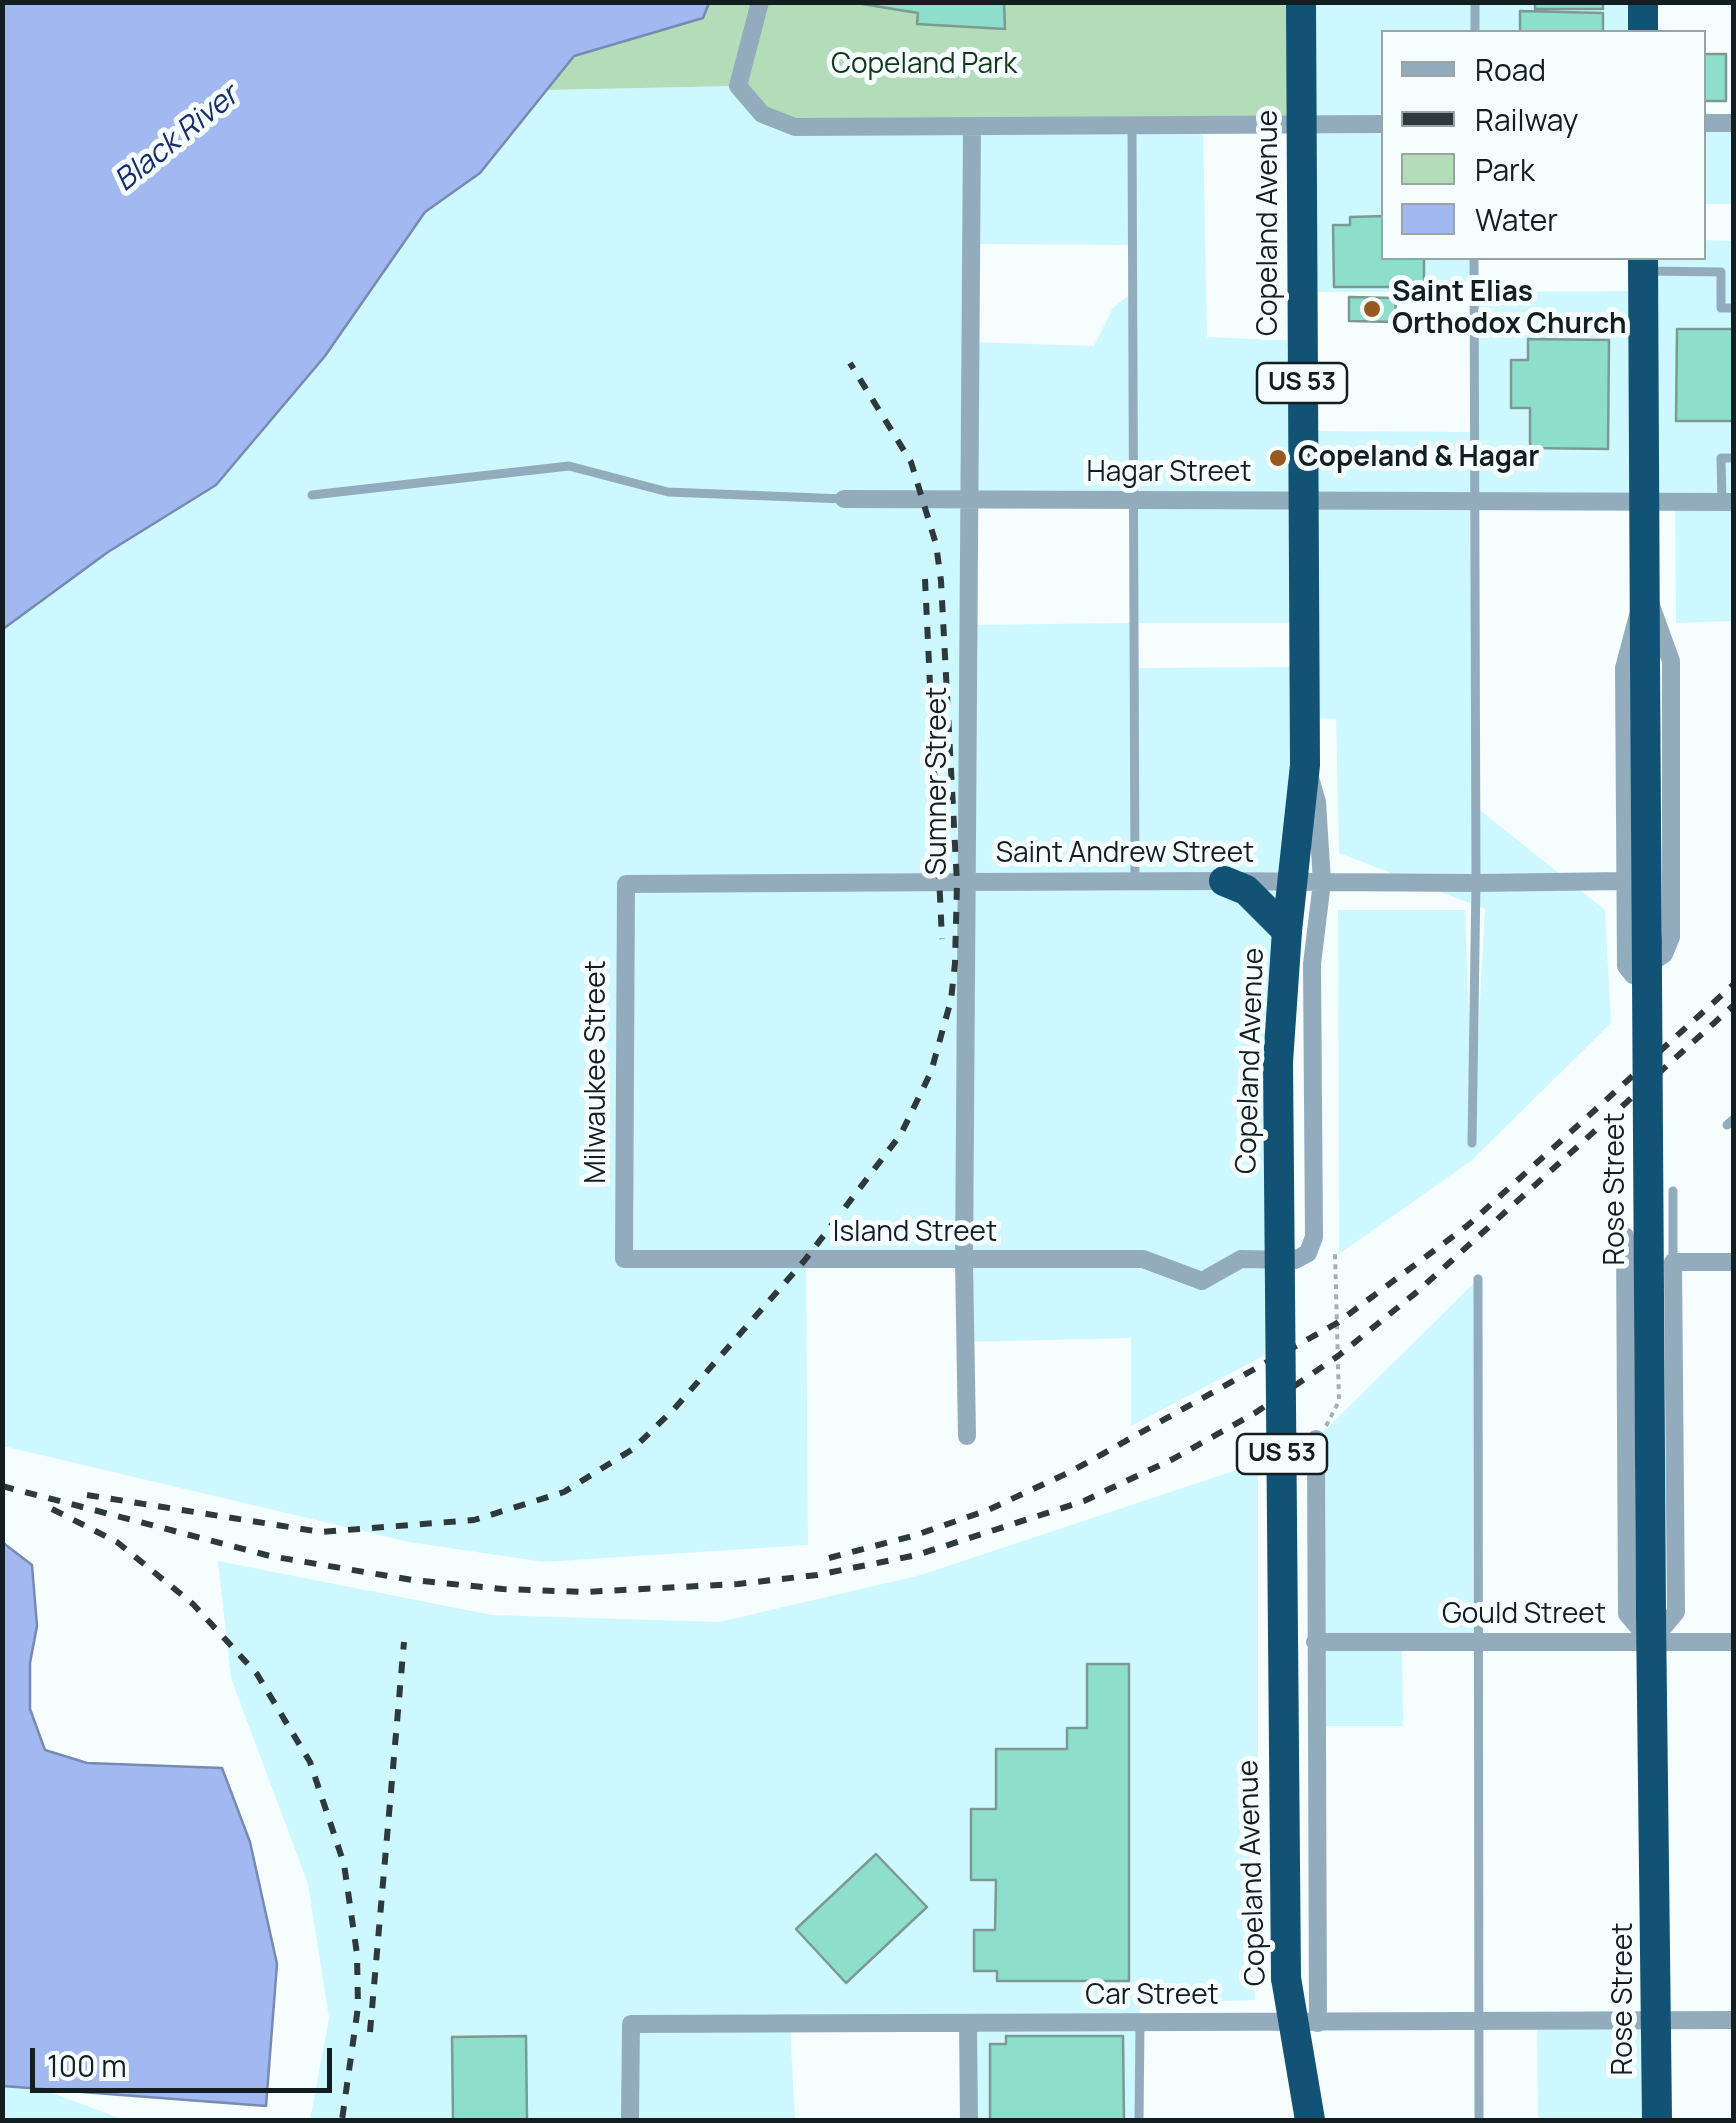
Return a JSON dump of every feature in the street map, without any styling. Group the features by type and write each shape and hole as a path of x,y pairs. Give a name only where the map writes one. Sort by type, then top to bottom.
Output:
{"highway":[{"name":"Copeland Avenue","path":"1301,2 1302,501 1309,882 1287,931 1278,1062 1286,1978 1305,2023 1310,2120"},
{"path":"1643,30 1644,2"},
{"name":"Rose Street","path":"1644,264 1657,2120"},
{"path":"1224,881 1246,890 1287,931"}],"street":[{"path":"760,2 738,86 762,114 794,127 1381,124"},
{"path":"1706,123 1734,123"},
{"name":"Sumner Street","path":"967,1436 965,882 972,126"},
{"name":"Hagar Street","path":"844,499 1728,502"},
{"path":"1645,590 1671,661 1671,938 1664,954 1633,975 1626,966 1624,668 1645,590"},
{"name":"Saint Andrew Street","path":"626,884 1626,881"},
{"name":"Island Street","path":"624,1259 1144,1260 1202,1281 1241,1259 1295,1260 1312,1248 1309,882"},
{"name":"Milwaukee Street","path":"624,1259 626,884"},
{"path":"1625,1236 1628,1614 1651,1629 1676,1612 1673,1262 1734,1262"},
{"path":"1305,2023 1316,1439"},
{"name":"Gould Street","path":"1315,1642 1480,1642 1651,1629 1734,1642"},
{"name":"Car Street","path":"630,2120 631,2024 1734,2020"},
{"path":"968,2024 970,2120"}],"lane":[{"path":"1475,2 1475,30"},
{"path":"1132,125 1134,500 1130,569 1135,882"},
{"path":"1472,1143 1476,883 1474,260"},
{"path":"1644,264 1721,272 1721,308 1734,308"},
{"path":"1728,502 1721,458 1734,458"},
{"path":"312,494 570,466 668,492 844,499"},
{"path":"1673,1191 1673,1262"},
{"path":"1478,1278 1479,2120"},
{"path":"1139,2120 1140,2024"}],"path":[{"path":"1316,1439 1339,1401 1335,1254"}],"shaded area":[{"path":"1301,3 1643,3 1643,30 1381,30 1381,260 1474,260 1475,292 1643,291 1643,260 1706,260 1706,240 1733,241 1733,621 1676,623 1675,502 1475,502 1476,807 1605,910 1611,1023 1471,1161 1339,1254 1338,910 1465,910 1473,1126 1485,909 1339,853 1336,719 1305,718 1295,882 1282,1346 1131,1426 1131,1338 965,1342 964,1262 806,1261 808,1545 544,1562 409,1542 3,1446 3,629 108,552 216,485 325,356 426,212 480,173 547,90 738,86 1203,125 1207,337 1302,341 1303,431 1474,432 1474,292 1302,292","holes":["971,244 1132,245 1133,292 1113,308 1094,346 970,342","968,500 1134,500 1130,623 967,625","1132,623 1303,623 1304,667 1132,668"]},
{"path":"1706,123 1733,123 1733,204 1706,204"},
{"path":"1478,1279 1480,1642 1402,1642 1403,1726 1316,1726 1316,1439"},
{"path":"1258,1463 1258,1781 1249,1882 1255,2000 1140,2004 1139,2120 969,2120 968,2025 790,2025 795,2120 310,2120 329,2018 308,1884 231,1678 218,1561 492,1615 719,1622 921,1575"},
{"path":"1657,2020 1657,2120 1538,2120 1537,2021"},
{"path":"3,2075 125,2120 3,2120"}],"green space":[{"name":"Copeland Park","path":"709,3 1301,3 1301,124 795,127 738,86 547,90 574,56 703,18"}],"water":[{"name":"Black River","path":"3,2 709,3 703,18 574,56 480,173 425,212 325,356 216,485 108,552 3,629"},
{"path":"2,1542 32,1565 37,1626 30,1663 30,1709 45,1750 87,1763 222,1768 250,1842 277,1964 266,2106 3,2086"}],"building":[{"path":"850,2 1004,2 1005,29 917,24 918,13"},
{"path":"1535,2 1603,2 1603,9 1535,9"},
{"path":"1520,11 1603,13 1603,30 1520,30"},
{"path":"1706,54 1726,54 1726,101 1706,101"},
{"path":"1381,216 1381,260 1424,260 1424,287 1334,287 1333,225 1350,225 1350,217"},
{"name":"Saint Elias Orthodox Church","path":"1349,297 1396,298 1395,322 1349,321"},
{"path":"1677,329 1734,329 1734,421 1676,421"},
{"path":"1528,339 1609,340 1608,449 1530,448 1530,408 1511,408 1511,360 1528,360"},
{"path":"1087,1664 1129,1664 1129,1981 997,1981 997,1971 974,1971 974,1930 995,1930 996,1880 971,1880 971,1809 996,1809 996,1749 1067,1749 1067,1728 1087,1728"},
{"path":"876,1854 927,1907 846,1983 796,1929"},
{"path":"526,2036 527,2120 453,2120 452,2037"},
{"path":"1006,2036 1123,2036 1124,2120 990,2120 990,2044 1006,2044"}],"railway":[{"path":"87,1495 321,1532 474,1520 564,1492 633,1449 674,1409 805,1260 901,1134 931,1072 951,1000 955,963 957,883 941,581 936,544 911,462 850,363"},
{"path":"925,579 942,939"},
{"path":"829,1558 916,1535 988,1510 1072,1471 1337,1323 1467,1226 1734,984"},
{"path":"2,1486 270,1556 412,1580 503,1589 584,1592 738,1584 817,1575 917,1555 1084,1501 1173,1459 1255,1413 1338,1356 1418,1291 1734,1005"},
{"path":"52,1509 117,1542 193,1604 257,1674 310,1762 344,1864 357,1954 358,2007 342,2120"},
{"path":"370,2032 404,1642"}],"place":[{"name":"Saint Elias Orthodox Church","path":"1372,309"},
{"name":"Copeland & Hagar","path":"1278,458"}]}
